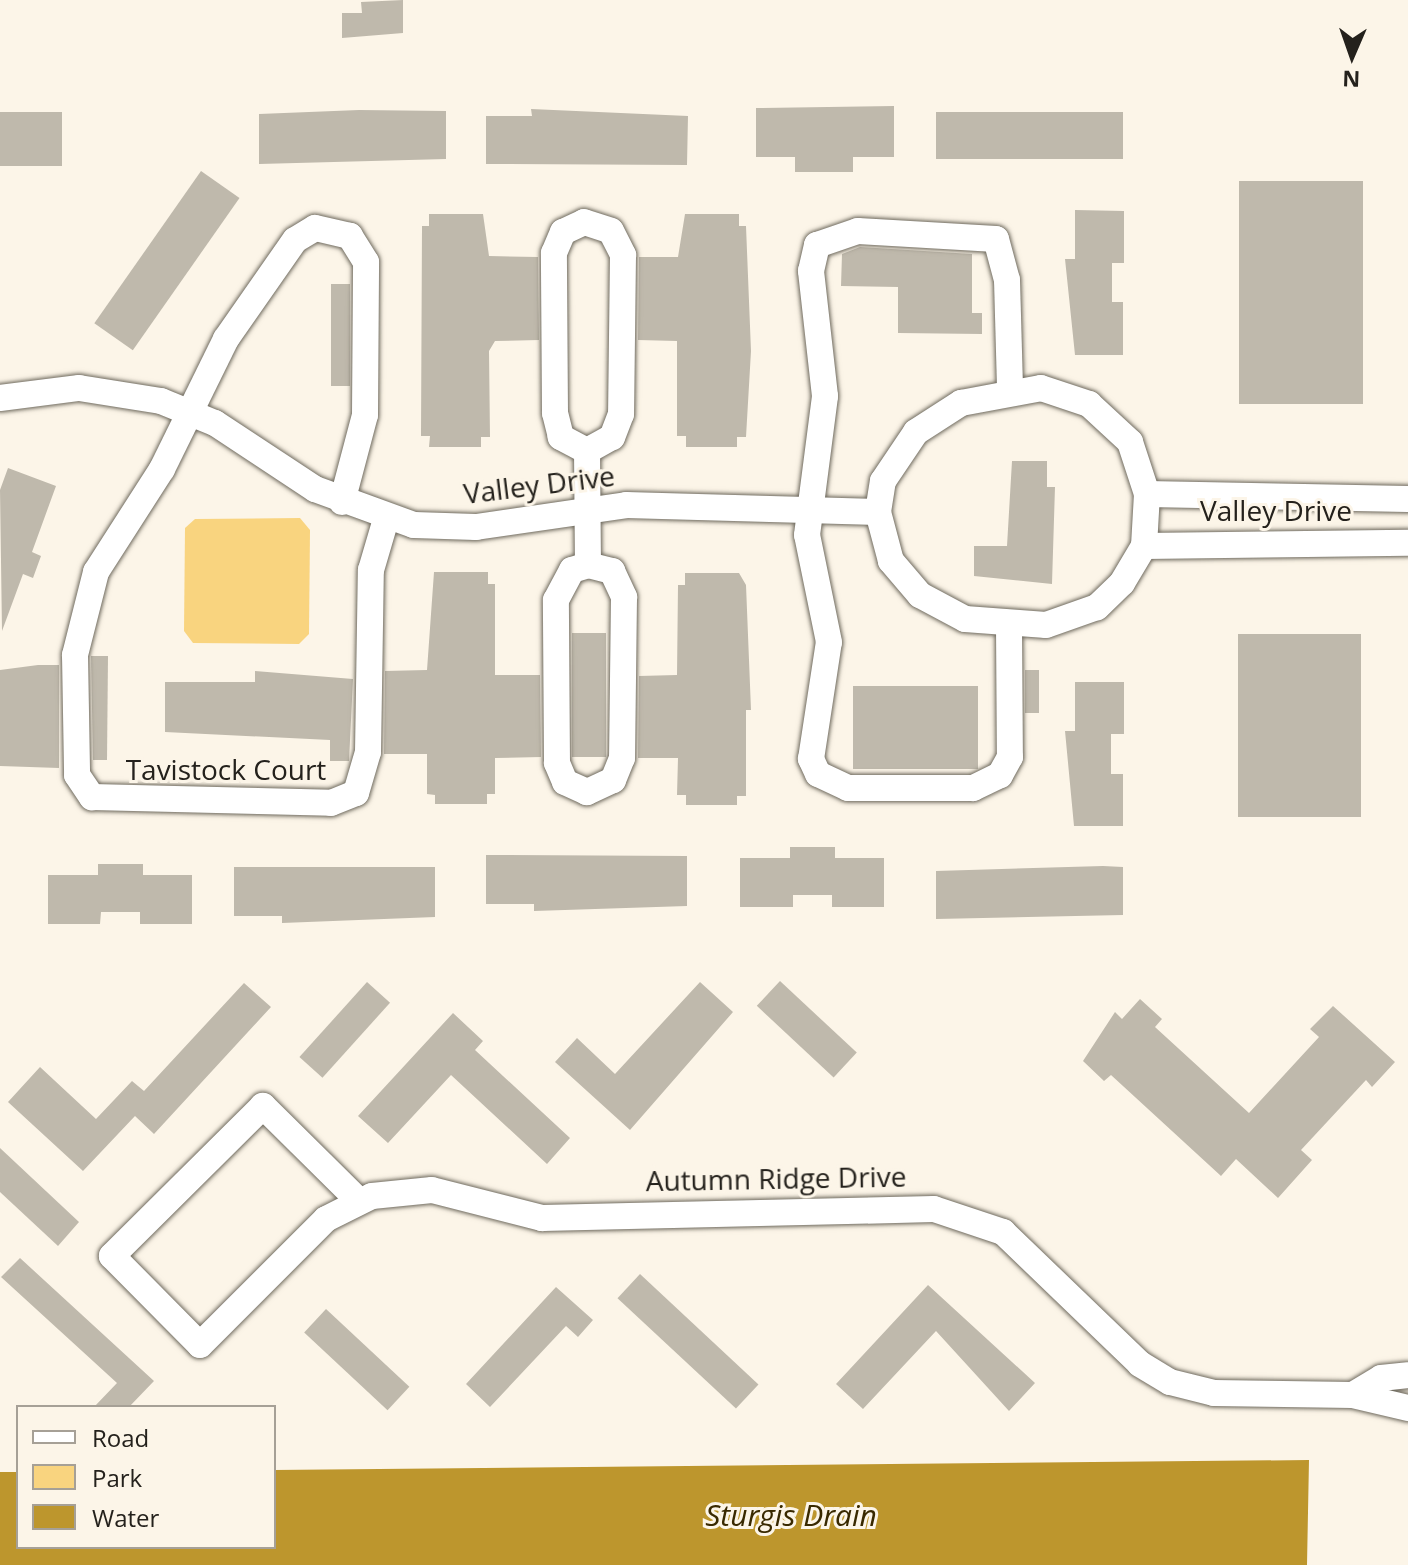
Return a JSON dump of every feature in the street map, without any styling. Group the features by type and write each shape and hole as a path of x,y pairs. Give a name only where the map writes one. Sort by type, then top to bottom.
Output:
{"street":[{"path":"584,222 611,231 623,255 621,414 612,437 587,451 561,437 555,413 554,253 563,232 584,222"},
{"path":"190,411 219,350 295,240 315,228 350,236 366,262 367,383 358,454 342,502"},
{"path":"1009,627 1010,757 1000,775 973,788 830,783 811,759 829,642 808,513 825,370 811,259 828,236 955,232 996,239 1007,280 1010,389"},
{"path":"1010,389 1067,394 1115,420 1141,464 1148,506 1144,546 1122,583 1097,607 1046,625 1009,627 965,619 920,595 891,561 878,512 889,466 916,432 961,403 1010,389"},
{"name":"Valley Drive","path":"0,398 110,390 190,411 342,502 386,519 476,527 588,507 878,512"},
{"name":"Tavistock Court","path":"190,411 162,469 107,549 78,625 75,759 81,786 92,797 331,803 356,793 368,752 371,570 386,519"},
{"path":"587,451 588,565"},
{"name":"Valley Drive","path":"1148,506 1408,499"},
{"name":"Valley Drive","path":"1144,546 1408,543"},
{"path":"588,565 612,571 624,597 622,758 613,780 587,792 565,782 557,763 556,600 572,570 588,565"},
{"name":"Autumn Ridge Drive","path":"358,1200 263,1106 112,1256 200,1345 326,1219 358,1200 432,1190 542,1218 934,1209 1018,1243 1140,1364 1170,1382 1214,1393 1353,1395 1408,1408"},
{"name":"Autumn Ridge Drive","path":"1353,1395 1381,1378 1408,1375"}],"green space":[{"path":"300,518 310,530 309,634 299,644 193,643 184,631 185,528 195,519"}],"water":[{"name":"Sturgis Drain","path":"1309,1460 1307,1565 0,1565 0,1472 16,1472 16,1549 276,1549 276,1470"}],"building":[{"path":"403,0 403,33 342,38 342,13 362,13 361,2"},
{"path":"894,106 894,157 853,157 853,172 795,172 795,157 756,157 756,108"},
{"path":"531,109 688,116 687,165 486,164 486,116 532,116"},
{"path":"446,111 446,159 259,164 259,114"},
{"path":"0,112 62,112 62,166 0,166"},
{"path":"936,112 1123,112 1123,159 936,159"},
{"path":"201,171 240,198 133,350 94,323"},
{"path":"1239,181 1363,181 1363,404 1239,404"},
{"path":"1075,210 1124,211 1124,263 1112,263 1112,302 1123,302 1123,355 1075,355 1065,259 1075,259"},
{"path":"429,214 483,214 489,256 538,257 539,340 495,341 489,351 490,437 481,437 481,447 429,447 430,436 421,436 422,226 429,226"},
{"path":"685,214 739,214 739,226 746,226 751,351 746,437 737,437 737,447 686,447 686,436 677,436 677,341 638,340 639,257 678,257"},
{"path":"860,247 972,254 972,313 982,313 982,334 898,333 898,287 841,286 842,254"},
{"path":"331,284 350,284 350,386 331,386"},
{"path":"1012,461 1047,461 1047,487 1055,487 1052,584 974,576 974,546 1007,546"},
{"path":"8,468 56,486 32,552 41,556 33,578 23,574 2,631 0,490"},
{"path":"434,572 488,572 488,584 495,584 495,675 540,675 541,757 495,758 495,794 487,794 487,804 435,804 435,795 427,794 427,754 384,754 385,671 427,670"},
{"path":"685,573 739,573 746,585 751,710 746,710 746,796 737,796 737,805 686,805 686,795 677,795 678,758 638,758 639,676 677,675 678,585 685,585"},
{"path":"572,633 606,633 606,757 572,757"},
{"path":"1238,634 1361,634 1361,817 1238,817"},
{"path":"91,656 108,656 107,760 93,760"},
{"path":"59,665 59,768 0,766 0,670"},
{"path":"1025,670 1039,670 1039,713 1025,713"},
{"path":"255,671 353,679 349,761 330,761 330,740 165,732 165,682 255,682"},
{"path":"1075,682 1124,682 1124,734 1111,734 1111,774 1123,774 1123,826 1074,826 1065,731 1075,731"},
{"path":"853,686 978,686 978,769 853,769"},
{"path":"790,847 835,847 835,858 884,858 884,907 832,907 832,895 793,895 793,907 740,907 740,858 790,858"},
{"path":"486,855 687,856 687,906 534,911 534,904 486,904"},
{"path":"98,864 143,864 143,875 192,875 192,924 140,924 140,912 101,912 100,924 48,924 48,875 98,875"},
{"path":"234,867 435,867 435,917 282,923 282,916 234,916"},
{"path":"1123,867 1123,915 936,919 936,871"},
{"path":"780,981 857,1053 834,1077 757,1006"},
{"path":"367,982 390,1003 322,1078 299,1057"},
{"path":"700,982 733,1012 630,1130 555,1062 577,1038 615,1074"},
{"path":"244,983 271,1007 154,1134 135,1116 83,1171 8,1102 40,1067 96,1119 132,1081 144,1091"},
{"path":"1140,999 1162,1019 1155,1027 1249,1113 1319,1037 1310,1029 1333,1006 1395,1062 1372,1087 1366,1080 1301,1150 1312,1160 1278,1198 1236,1159 1221,1176 1111,1075 1104,1081 1083,1061 1115,1012 1122,1019"},
{"path":"453,1013 483,1041 475,1050 570,1138 547,1164 451,1075 388,1143 358,1116"},
{"path":"0,1148 79,1222 58,1246 0,1192"},
{"path":"20,1258 154,1381 131,1405 96,1405 117,1383 1,1277"},
{"path":"640,1274 758,1384 736,1409 617,1298"},
{"path":"928,1285 1035,1383 1009,1411 936,1331 863,1409 836,1384"},
{"path":"556,1287 593,1320 578,1337 566,1326 490,1407 466,1384"},
{"path":"326,1309 409,1387 388,1410 304,1332"}]}
